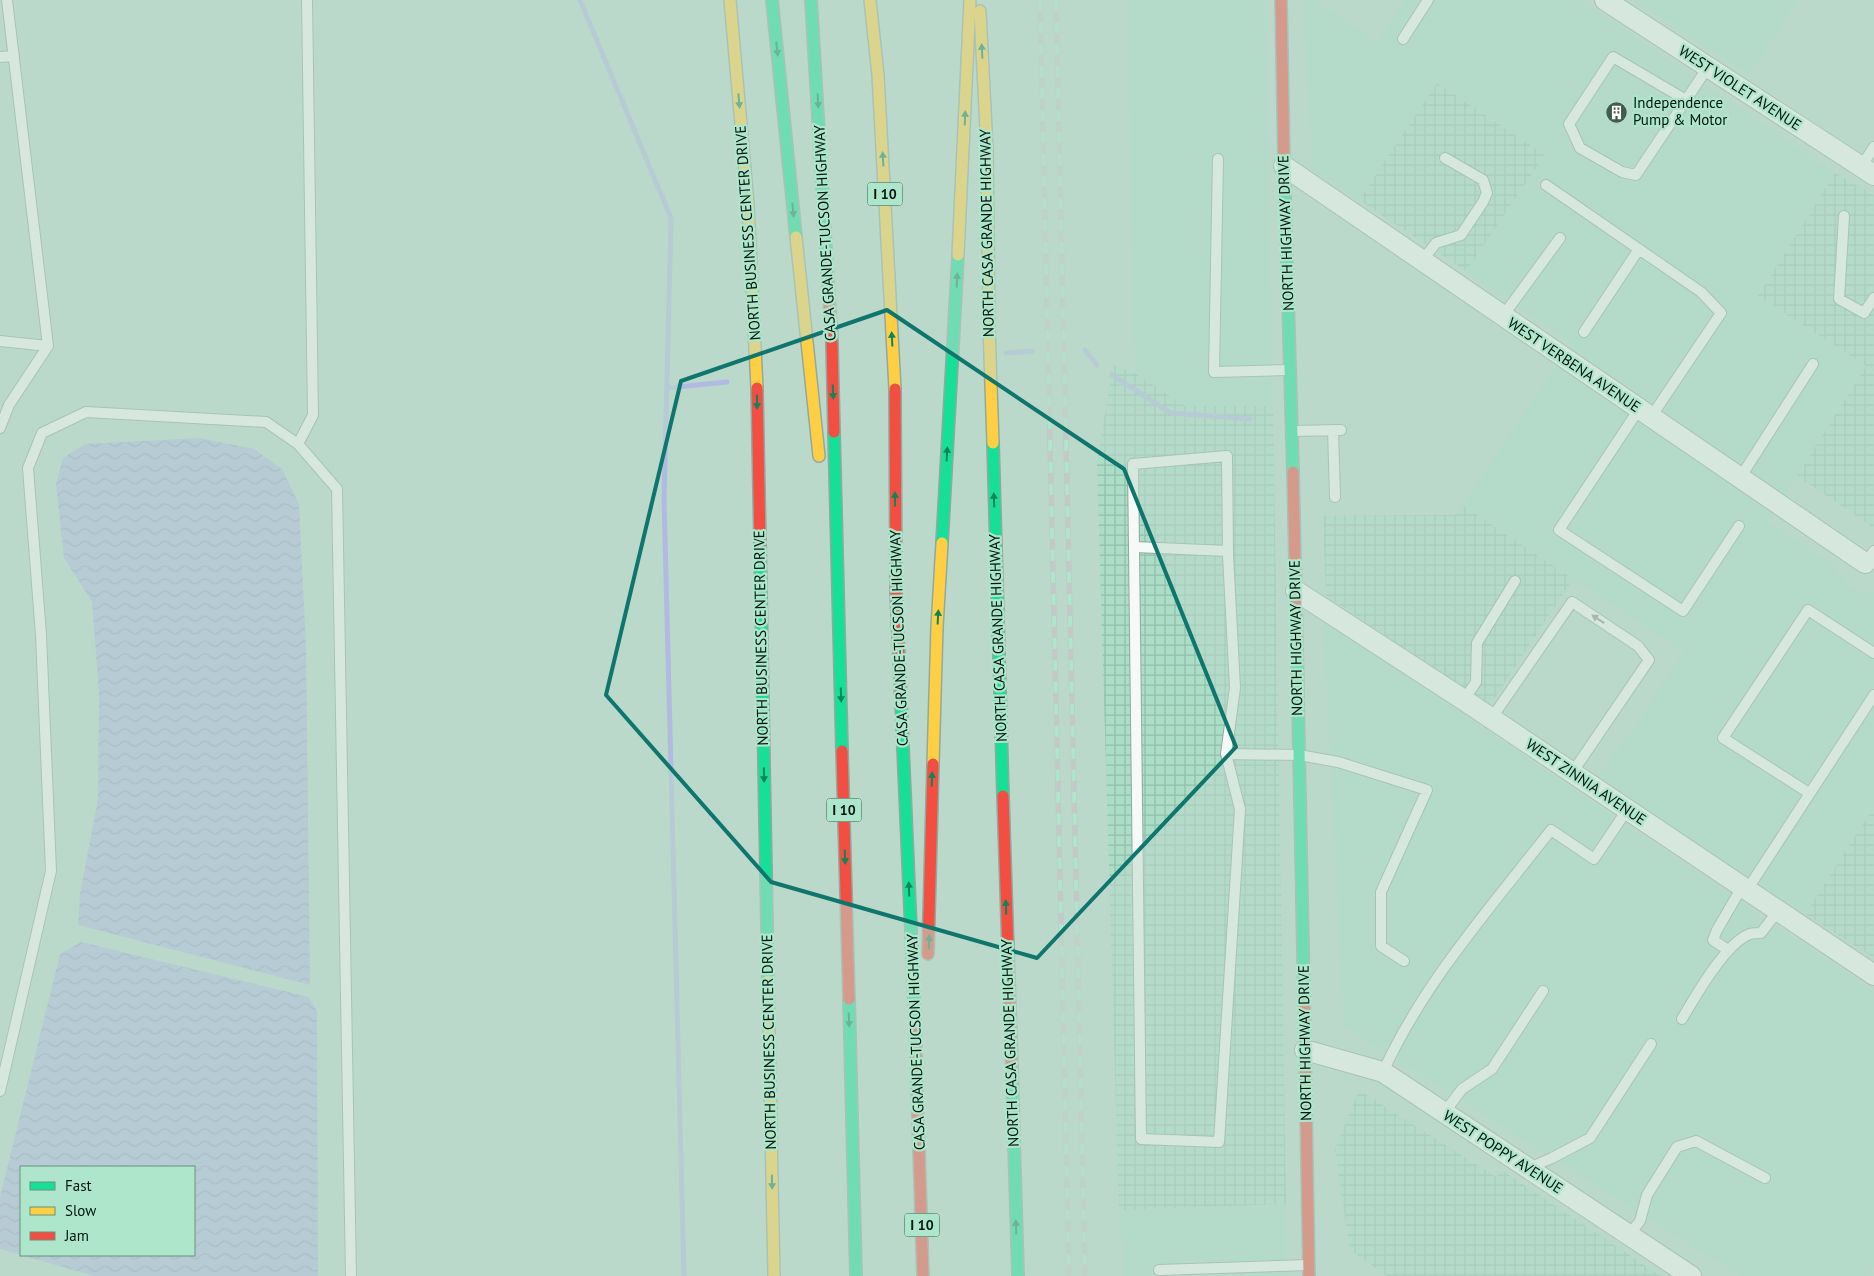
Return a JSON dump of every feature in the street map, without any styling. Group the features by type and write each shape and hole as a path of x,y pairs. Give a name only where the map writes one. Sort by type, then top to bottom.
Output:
{"main road":[{"name":"NORTH BUSINESS CENTER DRIVE","path":"730,0 748,204 756,354 774,1276"},
{"path":"772,0 820,465"},
{"name":"CASA GRANDE-TUCSON HIGHWAY","path":"811,0 816,53 832,344 856,1276"},
{"name":"CASA GRANDE-TUCSON HIGHWAY","path":"870,0 878,75 895,388 896,591 919,1112 923,1276"},
{"path":"927,968 937,627 964,160 970,0"},
{"name":"NORTH CASA GRANDE HIGHWAY","path":"980,0 987,149 989,337 1018,1276"},
{"name":"NORTH HIGHWAY DRIVE","path":"1281,0 1296,591 1309,1270"},
{"path":"825,514 840,662"},
{"path":"919,1112 926,997"}],"street":[{"name":"WEST VIOLET AVENUE","path":"1606,0 1868,171"},
{"name":"WEST VERBENA AVENUE","path":"1284,166 1740,478 1869,557"},
{"name":"WEST ZINNIA AVENUE","path":"1296,591 1464,700 1874,975"},
{"name":"WEST POPPY AVENUE","path":"1305,1050 1383,1072 1691,1276"}],"lane":[{"path":"0,428 9,405 48,346 8,0"},
{"path":"298,444 312,415 307,0"},
{"path":"1403,39 1428,0"},
{"path":"0,57 14,56"},
{"path":"1686,100 1613,57 1569,124 1580,148 1622,172 1636,175 1686,100 1708,67"},
{"path":"1868,171 1874,147"},
{"path":"1218,158 1214,372 1289,370"},
{"path":"1422,261 1436,243 1461,234 1484,202 1487,192 1483,180 1445,158"},
{"path":"1546,185 1701,292 1721,313 1559,530 1683,611 1739,526"},
{"path":"1844,216 1839,299 1864,313 1874,298"},
{"path":"1503,316 1560,238"},
{"path":"1584,332 1639,249"},
{"path":"0,341 48,346"},
{"path":"1740,478 1813,364"},
{"path":"0,1091 51,871 41,635 28,468 42,433 86,412 266,422 298,444 336,489 351,1276"},
{"path":"1291,431 1337,430 1335,497"},
{"path":"1227,456 1228,551 1235,688 1226,754 1240,809 1219,1142 1141,1139 1133,464 1227,456"},
{"path":"1135,547 1228,551"},
{"path":"1464,700 1476,682 1477,643 1515,582"},
{"path":"1491,719 1572,602 1638,646 1649,660 1572,773"},
{"path":"1809,793 1723,738 1808,610 1874,653"},
{"path":"1728,950 1713,940 1717,930 1874,695"},
{"path":"1226,754 1299,755 1338,762 1427,790 1382,892 1381,946 1404,961"},
{"path":"1383,1072 1394,1046 1444,968 1551,830 1594,859 1627,810"},
{"path":"1682,1018 1700,988 1728,950 1749,934 1761,932 1778,911"},
{"path":"1444,1113 1462,1089 1492,1068 1543,991"},
{"path":"1529,1168 1590,1138 1651,1044"},
{"path":"1628,1235 1640,1221 1647,1195 1677,1147 1696,1141 1765,1178"},
{"path":"1159,1270 1309,1270"}],"highlighted area":[{"path":"887,310 1124,469 1236,747 1037,958 771,882 606,695 681,381"}],"shaded area":[{"path":"1128,0 1265,0 1273,406 1185,406 1135,373"},
{"path":"1303,0 1314,0 1377,42 1404,0 1580,0 1835,173 1758,295 1866,366 1768,522 1830,563 1853,589 1868,593 1874,592 1874,807 1805,914 1598,777 1626,735 1629,736 1683,651 1462,505 1571,343 1466,271 1545,155 1437,83 1359,200 1313,171"},
{"path":"1635,0 1798,0 1749,75"},
{"path":"1437,83 1545,155 1466,271 1359,200"},
{"path":"1835,173 1874,195 1874,528 1797,476 1866,366 1758,296"},
{"path":"1113,365 1135,373 1185,406 1273,406 1286,1204 1119,1210 1097,463"},
{"path":"1462,505 1573,579 1490,705 1326,596 1323,516 1455,515"},
{"path":"1323,619 1874,993 1874,1266 1868,1276 1740,1276 1344,1027"},
{"path":"1874,807 1874,958 1805,914"},
{"path":"1359,1090 1496,1177 1502,1170 1661,1276 1387,1276 1350,1250 1335,1149"},
{"path":"1286,1204 1287,1276 1124,1276 1119,1210"}],"water":[{"path":"199,438 254,449 282,469 299,504 306,644 310,985 78,925 80,894 98,799 99,694 92,602 64,558 56,484 63,458 85,444"},
{"path":"81,942 309,997 317,1011 318,1276 94,1276 24,1256 195,1256 195,1166 20,1166 20,1255 0,1249 0,1197 60,954"}],"waterway":[{"path":"580,0 671,218 664,498 684,1276"},
{"path":"1085,350 1097,365"},
{"path":"1006,353 1032,351"},
{"path":"1112,375 1171,413 1250,419"},
{"path":"667,388 727,382"}],"railway":[{"path":"1040,0 1069,1276"},
{"path":"1056,0 1085,1276"}],"traffic: fast":[{"path":"772,0 796,237"},
{"path":"811,0 827,267"},
{"path":"1284,163 1293,472"},
{"path":"942,543 958,255"},
{"path":"834,432 842,751"},
{"path":"993,443 1003,796"},
{"path":"760,544 768,981"},
{"path":"1297,651 1304,998"},
{"path":"901,702 915,1023"},
{"path":"849,999 856,1276"},
{"path":"1012,1073 1018,1276"}],"traffic: slow":[{"path":"730,0 748,204 757,388"},
{"path":"870,0 878,75 895,389"},
{"path":"958,255 970,0"},
{"path":"980,11 987,149 989,327 993,443"},
{"path":"796,237 819,456"},
{"path":"933,764 937,627 942,543"},
{"path":"768,981 774,1276"}],"traffic: jam":[{"path":"1281,0 1284,163"},
{"path":"827,267 832,344 834,432"},
{"path":"757,388 760,544"},
{"path":"895,389 896,591 901,702"},
{"path":"1293,472 1297,651"},
{"path":"842,751 849,999"},
{"path":"928,954 933,764"},
{"path":"1003,796 1012,1073"},
{"path":"1304,998 1309,1276"},
{"path":"915,1023 923,1276"}],"place":[{"name":"Independence Pump & Motor","path":"1617,112"}]}
